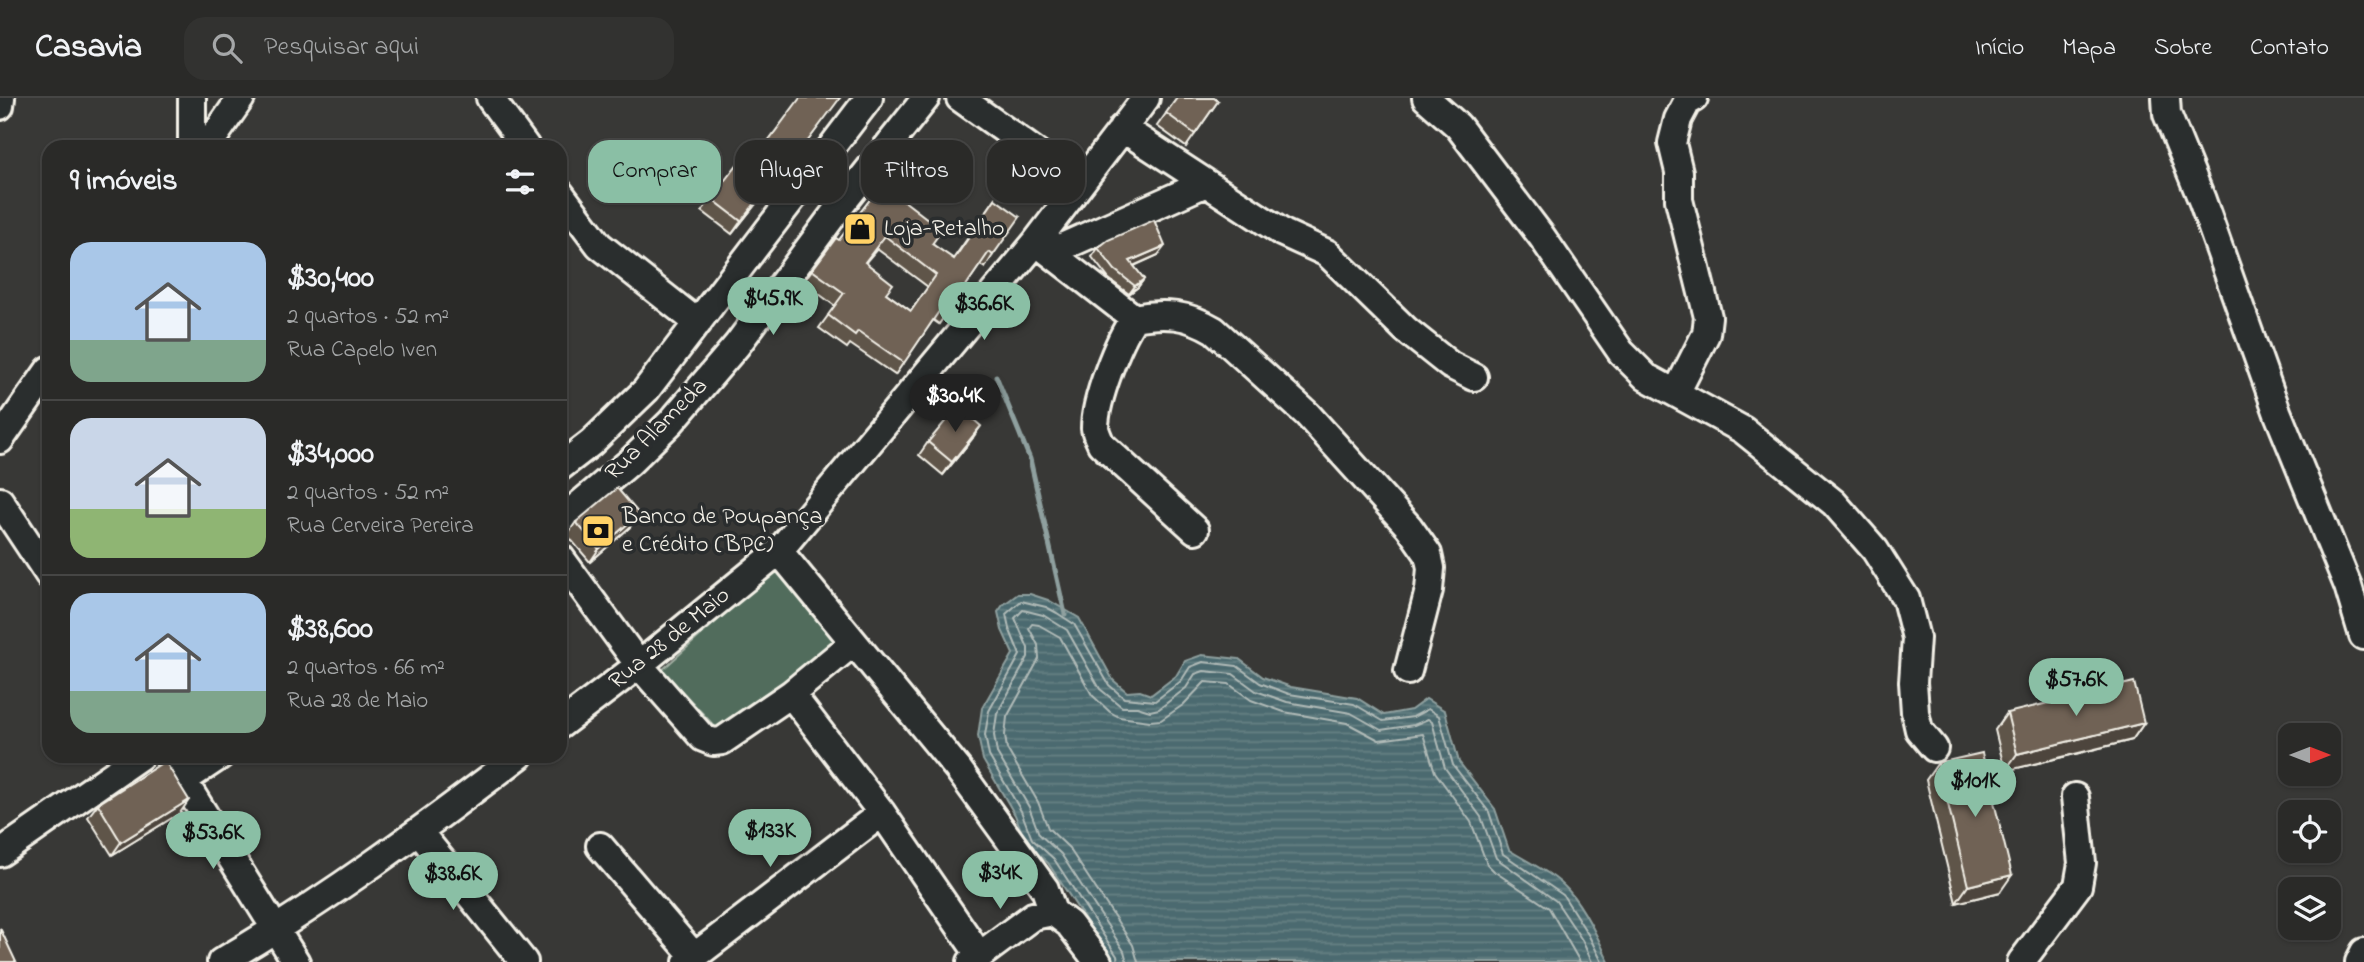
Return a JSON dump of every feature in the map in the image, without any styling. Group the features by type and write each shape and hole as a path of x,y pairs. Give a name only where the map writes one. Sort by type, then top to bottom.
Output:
{"street":[{"path":"0,106 1,98"},
{"path":"192,98 206,140"},
{"path":"212,140 241,98"},
{"path":"490,98 521,140"},
{"name":"Rua Alameda","path":"567,462 591,443 646,390 869,98"},
{"name":"Rua Alameda","path":"567,515 630,462 680,412 737,345 840,205 926,98"},
{"path":"960,98 1019,140"},
{"name":"Rua 28 de Maio","path":"1085,175 1146,98"},
{"path":"1426,98 1458,126 1542,237 1621,352 1646,377 1743,430 1834,503 1875,550 1906,599 1916,638 1913,682 1915,712 1919,730 1934,748"},
{"path":"1676,393 1706,334 1708,317 1679,200 1679,172 1672,143 1678,119 1688,102 1694,98"},
{"path":"2166,98 2167,114 2202,200 2278,414 2348,586 2362,636"},
{"path":"1122,128 1283,233 1327,253 1406,330 1450,365 1474,377"},
{"path":"1044,247 1206,183"},
{"path":"567,202 599,246 698,323"},
{"name":"Rua 28 de Maio","path":"567,720 779,551 1044,247 1068,203"},
{"path":"1044,247 1134,317 1157,313 1178,314 1197,320 1214,330 1307,414 1409,527 1428,554 1431,568 1429,590 1408,671"},
{"path":"1134,317 1124,333 1110,370 1095,431 1101,444 1195,530"},
{"path":"0,440 42,380"},
{"path":"0,501 42,564"},
{"path":"779,551 958,769 1045,888 1053,912 1069,924 1098,962"},
{"path":"567,567 639,665 703,738 713,742 722,741 791,694 853,643"},
{"path":"791,694 882,813 975,959 1032,916 1053,912"},
{"path":"0,853 130,763"},
{"path":"173,763 296,962"},
{"path":"184,780 210,763"},
{"path":"221,962 277,930 419,832 510,763"},
{"path":"2021,962 2078,886 2082,863 2075,797"},
{"path":"600,846 691,959 882,813"},
{"path":"419,832 524,962"},
{"path":"2359,962 2364,952"}],"green space":[{"path":"779,565 843,642 719,731 662,670"}],"water":[{"path":"1018,594 1030,594 1048,600 1079,618 1113,680 1127,692 1140,691 1151,695 1176,676 1185,661 1202,655 1239,659 1263,677 1291,687 1357,698 1384,715 1411,710 1426,699 1445,711 1459,762 1495,809 1509,850 1548,873 1568,890 1586,915 1609,962 1113,962 1048,863 1026,843 1015,815 983,760 978,736 982,708 1013,654 1002,630 998,612"}],"building":[{"path":"800,98 840,98 808,140 769,140"},
{"path":"1177,98 1214,98 1218,101 1195,134 1166,113"},
{"path":"735,167 735,203 755,203 741,221 718,203 721,203 721,185"},
{"path":"867,203 907,203 942,230 932,244 954,259 992,203 1001,203 1020,217 993,255 989,252 948,312 942,307 904,363 858,331 855,335 828,315 844,293 812,270 836,238 839,240","holes":["885,236 936,275 911,311 886,293 893,284 865,262"]},
{"path":"1154,220 1165,246 1130,261 1144,279 1135,286 1115,270 1098,248 1108,240"},
{"path":"958,406 981,426 952,462 928,442"},
{"name":"Banco de Poupança e Crédito (BPC)","path":"617,488 639,514 599,549 576,522"},
{"path":"2134,682 2144,723 2017,754 2007,713"},
{"path":"1982,753 2012,875 1968,886 1938,763"},
{"path":"162,763 166,763 189,800 121,842 98,804"},
{"path":"0,928 16,962 0,962"}],"waterway":[{"path":"996,376 1030,459 1065,614"}],"place":[{"name":"Loja-Retalho","path":"860,229"},
{"name":"Banco de Poupança e Crédito (BPC)","path":"598,531"}]}
